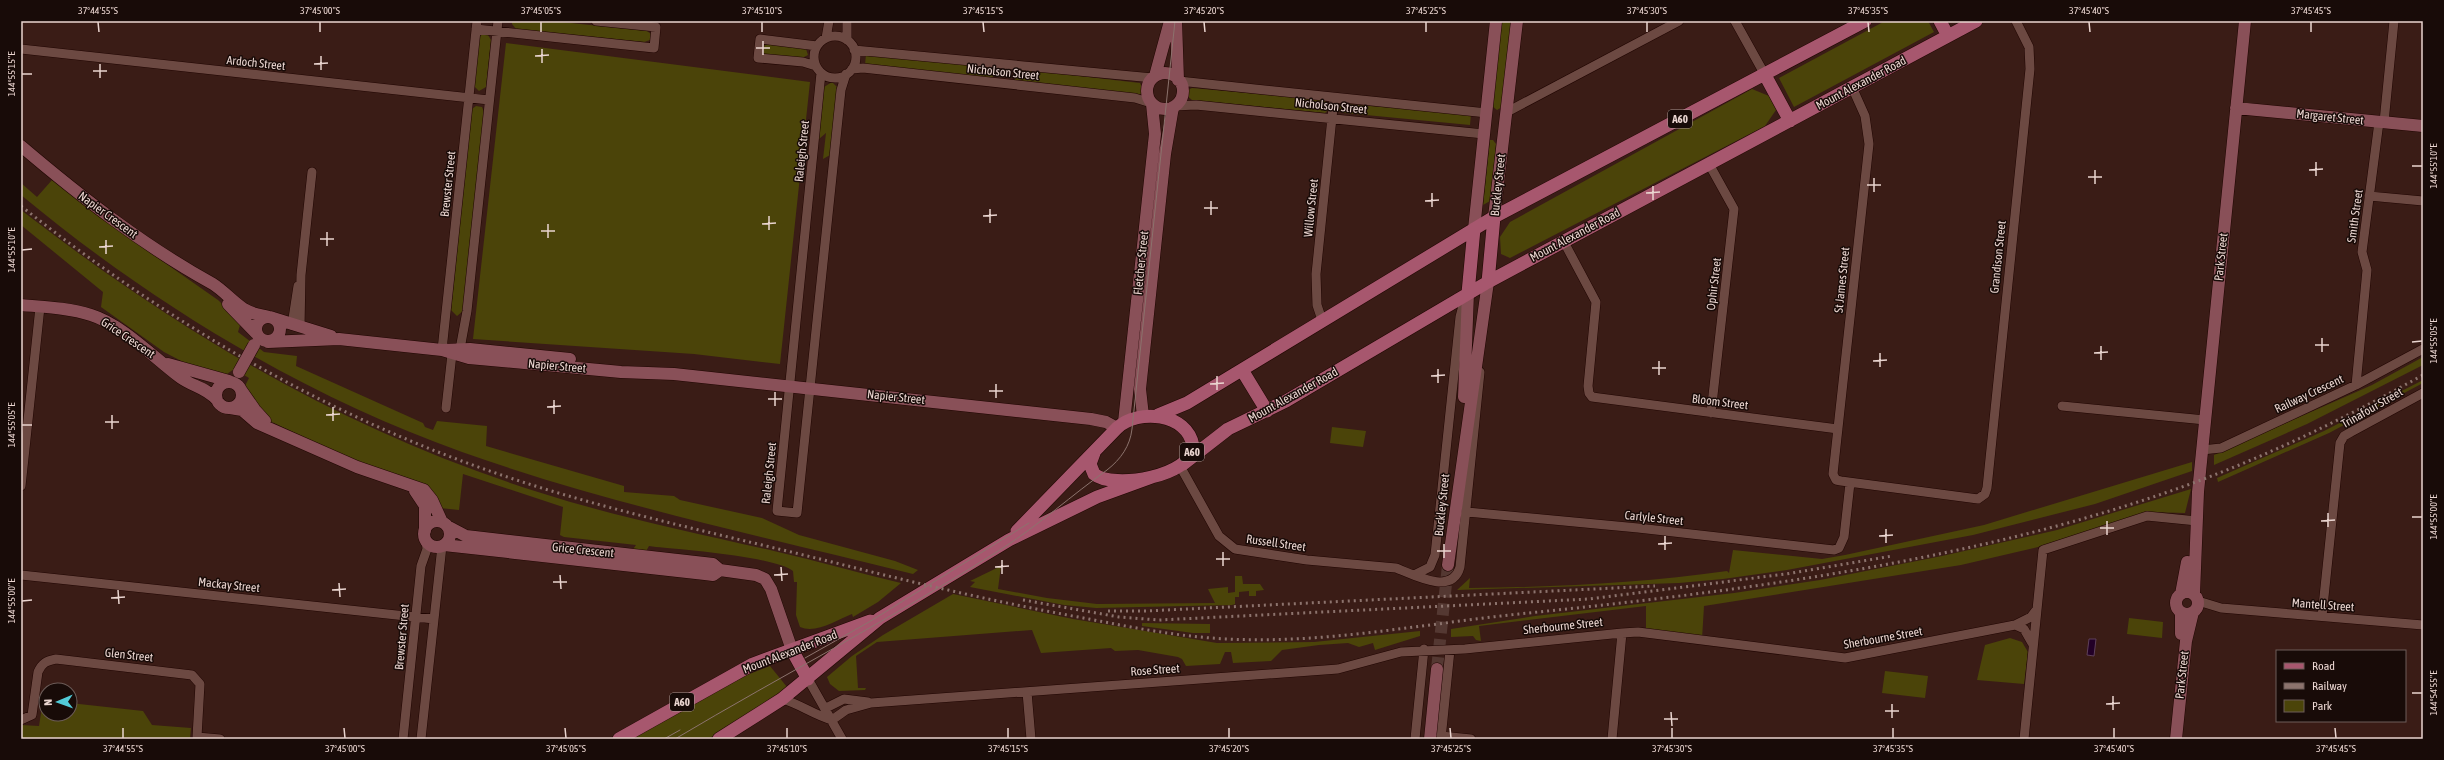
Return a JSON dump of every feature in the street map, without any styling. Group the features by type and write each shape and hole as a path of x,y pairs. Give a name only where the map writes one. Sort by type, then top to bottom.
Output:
{"main road":[{"name":"A60","path":"1158,415 1182,428 1191,439 1192,454 1182,465 1152,477 1123,480 1101,479 1094,474 1090,469 1090,460 1094,453 1120,425 1143,416 1158,415 1182,406 1494,217 1865,21"},
{"path":"1940,21 1948,36"},
{"name":"Mount Alexander Road","path":"1182,465 1228,428 1267,411 1468,293 1976,21"},
{"path":"1764,74 1790,121"},
{"name":"Buckley Street","path":"1488,282 1494,217"},
{"name":"Buckley Street","path":"1468,293 1474,229"},
{"path":"1242,370 1267,411"},
{"name":"Mount Alexander Road","path":"1009,540 1094,453"},
{"name":"Mount Alexander Road","path":"719,739 782,699 880,618 1009,540 1097,497 1152,477"},
{"name":"Mount Alexander Road","path":"619,739 739,670 880,618"},
{"path":"792,650 808,679"}],"street":[{"name":"Brewster Street","path":"453,351 462,330 467,310 498,21"},
{"path":"476,25 496,31 654,48 656,27 596,21"},
{"path":"826,38 829,21"},
{"path":"847,21 847,40"},
{"path":"1170,21 1154,77 1147,90 1151,103 1162,109 1174,107 1182,94 1179,80 1176,21"},
{"name":"Buckley Street","path":"1474,229 1496,21"},
{"name":"Buckley Street","path":"1494,217 1507,112 1516,21"},
{"path":"1487,113 1502,115 1679,21"},
{"path":"1735,21 1764,74"},
{"name":"Grandison Street","path":"1850,482 1974,499 1983,497 1987,488 2030,69 2029,46 2016,21"},
{"name":"Park Street","path":"2192,606 2176,603 2181,594 2198,492 2245,21"},
{"name":"Smith Street","path":"2356,385 2367,270 2362,252 2394,21"},
{"name":"Brewster Street","path":"446,408 453,351 469,98 476,25"},
{"path":"817,46 760,39 758,58 803,62 834,78 849,72 856,56 847,40 837,36 826,38 817,46 814,53 819,69"},
{"name":"Ardoch Street","path":"21,49 489,100"},
{"name":"Nicholson Street","path":"854,50 1154,77"},
{"name":"Nicholson Street","path":"849,72 863,68 1135,98 1151,103"},
{"name":"Raleigh Street","path":"819,69 777,511 797,513 841,90 849,72"},
{"path":"1154,77 1167,74 1179,80"},
{"name":"Nicholson Street","path":"1179,80 1334,98 1487,113"},
{"name":"St James Street","path":"1850,482 1834,477 1869,144 1865,116 1852,87"},
{"name":"Willow Street","path":"1322,320 1317,305 1316,274 1334,98"},
{"name":"Fletcher Street","path":"1120,425 1155,134 1151,103"},
{"name":"Nicholson Street","path":"1174,107 1194,104 1484,134"},
{"name":"Fletcher Street","path":"1143,416 1140,389 1165,154 1174,107"},
{"name":"Margaret Street","path":"2236,108 2423,126"},
{"path":"1484,134 1503,136"},
{"name":"Napier Crescent","path":"21,146 102,211 199,278 219,288 243,308 271,318"},
{"name":"Ophir Street","path":"1709,164 1734,209 1711,413"},
{"path":"298,342 294,302 301,275 312,172"},
{"path":"2369,196 2423,201"},
{"name":"Bloom Street","path":"1564,242 1596,302 1588,390 1592,397 1598,399 1838,429"},
{"name":"Napier Crescent","path":"199,278 260,341"},
{"name":"Buckley Street","path":"1448,565 1463,450 1488,282"},
{"name":"Buckley Street","path":"1463,450 1468,293"},
{"name":"Buckley Street","path":"1414,575 1428,568 1436,555 1460,317 1468,293"},
{"path":"21,305 40,307 21,486"},
{"name":"Grice Crescent","path":"40,307 92,315 102,319 163,362 182,379 208,392 217,400"},
{"path":"235,385 260,341 256,325 259,320 271,318 279,325 279,333 274,340 260,341"},
{"name":"Napier Street","path":"271,318 339,339"},
{"name":"Napier Street","path":"260,341 298,342 339,339 453,351 621,372 674,374 810,388 1098,420 1120,425"},
{"name":"Buckley Street","path":"1414,575 1444,583 1456,577 1460,567 1479,393 1479,349"},
{"name":"Railway Crescent","path":"2202,450 2221,448 2356,385 2423,349"},
{"name":"Grice Crescent","path":"163,362 235,385"},
{"path":"235,385 219,386 216,391 217,400 221,405 242,410 257,423 357,467 410,487 420,488 428,494 445,524 450,536 443,546 421,739"},
{"path":"230,408 240,402 242,396 235,385"},
{"path":"235,385 255,410 273,429"},
{"name":"Trinafour Street","path":"2322,616 2340,443 2344,436 2423,393"},
{"path":"2062,406 2205,420"},
{"name":"Russell Street","path":"1182,465 1219,536 1235,549 1307,560 1396,568 1414,575"},
{"name":"Carlyle Street","path":"1467,512 1669,531 1828,550 1839,548 1844,537 1850,482"},
{"path":"410,487 425,504 425,536 431,545 443,546"},
{"path":"2024,739 2043,550 2049,546 2147,516 2194,520"},
{"name":"Park Street","path":"2176,739 2186,641 2192,606 2194,520"},
{"path":"425,536 429,524 434,522 445,524"},
{"name":"Grice Crescent","path":"445,524 462,535 486,545"},
{"name":"Brewster Street","path":"403,739 421,566 427,549 425,536"},
{"name":"Grice Crescent","path":"443,546 486,545 644,562 713,564 720,570 756,575 765,580 771,588 792,650"},
{"name":"Mackay Street","path":"21,575 434,618"},
{"path":"2181,594 2187,592 2192,606"},
{"name":"Park Street","path":"2170,739 2181,632 2192,606"},
{"name":"Mantell Street","path":"2192,606 2423,625"},
{"name":"Sherbourne Street","path":"1438,649 1450,650 1638,632 1845,658 2015,625 2031,617 2037,609"},
{"path":"2015,625 2024,629 2033,644"},
{"path":"1612,739 1622,633"},
{"path":"1415,739 1424,649"},
{"name":"Rose Street","path":"832,720 846,710 870,703 1338,669 1393,653 1424,649 1438,649"},
{"path":"1437,738 1450,650"},
{"name":"Glen Street","path":"21,720 32,715 38,672 41,666 47,660 56,659 192,675 200,684 198,737 220,739"},
{"path":"1437,669 1437,738"},
{"path":"808,679 826,708 842,739"},
{"path":"1027,692 1031,739"},
{"path":"782,699 796,703 818,716 832,720"},
{"name":"Rose Street","path":"826,708 844,699 870,703"},
{"path":"1437,738 1471,739"}],"green space":[{"path":"512,21 552,21 647,31 651,34 650,40 644,42 516,29 512,24"},
{"path":"1501,21 1513,21 1502,107 1497,110 1492,106"},
{"path":"1885,21 1928,21 1934,32 1794,107 1779,78"},
{"path":"483,34 488,35 491,40 486,87 479,91 474,86 479,37"},
{"path":"506,43 810,82 780,364 694,354 473,339"},
{"path":"766,44 806,49 808,55 802,58 766,55 763,52 762,47"},
{"path":"866,54 993,67 996,74 991,78 865,65"},
{"path":"1019,69 1140,83 1143,90 1141,94 1134,94 1015,80 1013,72"},
{"path":"832,82 837,87 830,155 823,159 826,133 819,139 824,87"},
{"path":"1192,88 1323,100 1329,104 1329,109 1325,113 1192,100 1186,95 1188,90"},
{"path":"1752,89 1769,96 1776,110 1765,126 1510,258 1501,254 1500,237 1510,222"},
{"path":"1344,104 1471,114 1470,125 1345,113 1339,111 1338,107"},
{"path":"476,106 482,107 484,112 463,311 457,316 451,310 472,109"},
{"path":"1490,140 1493,140 1496,144 1490,201 1483,205"},
{"path":"52,180 105,221 218,300 241,322 238,332 264,352 297,356 296,366 423,423 425,427 433,430 437,421 487,426 486,446 624,486 624,492 674,496 680,500 762,518 799,535 895,561 918,570 913,574 686,518 573,488 462,452 402,429 344,403 286,374 230,343 175,309 122,273 21,195 21,183 37,197"},
{"path":"21,210 81,255 204,337 267,374 398,440 467,467 567,501 626,517 790,555 901,583 878,602 853,617 852,614 820,628 806,629 800,627 796,615 797,582 794,582 793,571 783,566 728,554 649,546 645,553 631,552 636,545 564,537 560,535 563,507 463,474 459,510 440,508 436,500 270,421 245,386 249,378 234,369 227,374 221,374 187,364 164,352 101,307 103,292 21,225"},
{"path":"2423,357 2423,365 2307,424 2214,465 2214,455 2372,385"},
{"path":"2423,380 2423,383 2329,433 2218,482 2217,478 2324,431"},
{"path":"1332,427 1366,431 1363,447 1330,443"},
{"path":"2192,462 2192,471 2095,504 1973,535 1787,570 1723,579 1679,583 1457,590 1470,578 1469,588 1598,584 1663,579 1727,571 1729,573 1733,550 1822,559 1845,555 1984,525"},
{"path":"2191,489 2185,513 2147,512 2038,547 1961,565 1704,606 1702,639 1646,629 1646,606 1479,626 1481,641 1476,640 1473,636 1451,637 1451,629 1535,616 1734,593 1820,580 1942,556 2057,530"},
{"path":"1001,566 998,589 1047,598 1097,604 1215,603 1208,589 1228,587 1228,593 1235,592 1235,576 1242,576 1243,584 1260,584 1264,590 1256,591 1256,596 1249,596 1249,591 1239,592 1239,597 1235,597 1235,604 1232,605 1096,608 1064,605 970,587 975,582 970,581"},
{"path":"953,594 1073,619 1217,643 1314,642 1420,631 1420,636 1375,650 1373,643 1359,647 1348,643 1282,650 1271,661 1233,663 1231,652 1225,652 1220,664 1186,666 1182,659 1178,657 1138,650 1115,651 1111,648 1041,653 1032,630 877,642 856,656 858,688 866,688 865,690 839,691 830,684 827,677 852,656 883,635"},
{"path":"2129,618 2163,622 2162,638 2127,634"},
{"path":"1142,623 1210,624 1210,633 1193,633 1142,626"},
{"path":"2010,638 2022,642 2028,652 2024,684 1977,680 1985,645"},
{"path":"770,666 787,687 763,706 708,739 628,739 747,675"},
{"path":"1885,671 1928,676 1925,698 1882,693"},
{"path":"78,704 143,711 152,725 191,728 190,739 21,739 21,725 39,726 40,722 78,722"}],"shaded area":[{"path":"2089,639 2096,639 2094,656 2087,655"}],"tunnel":[{"path":"1437,669 1448,565"}],"tram line":[{"path":"675,739 881,621 1003,548 1107,470 1124,452 1132,429 1175,21"},
{"path":"805,658 869,622 1029,523"},
{"path":"664,739 680,730"}],"railway":[{"path":"21,206 74,247 129,286 184,322 242,357 300,389 360,419 421,445 484,469 572,497 661,521 933,587 1124,626 1158,632 1210,638 1264,640 1301,639 1374,632 1689,595 1775,583 1945,553 2029,533 2112,510 2223,472 2310,434 2423,375"},
{"path":"1023,600 1119,617 1159,620 1589,599 1786,574 1892,556"},
{"path":"1108,611 1146,611 1655,586"}]}
